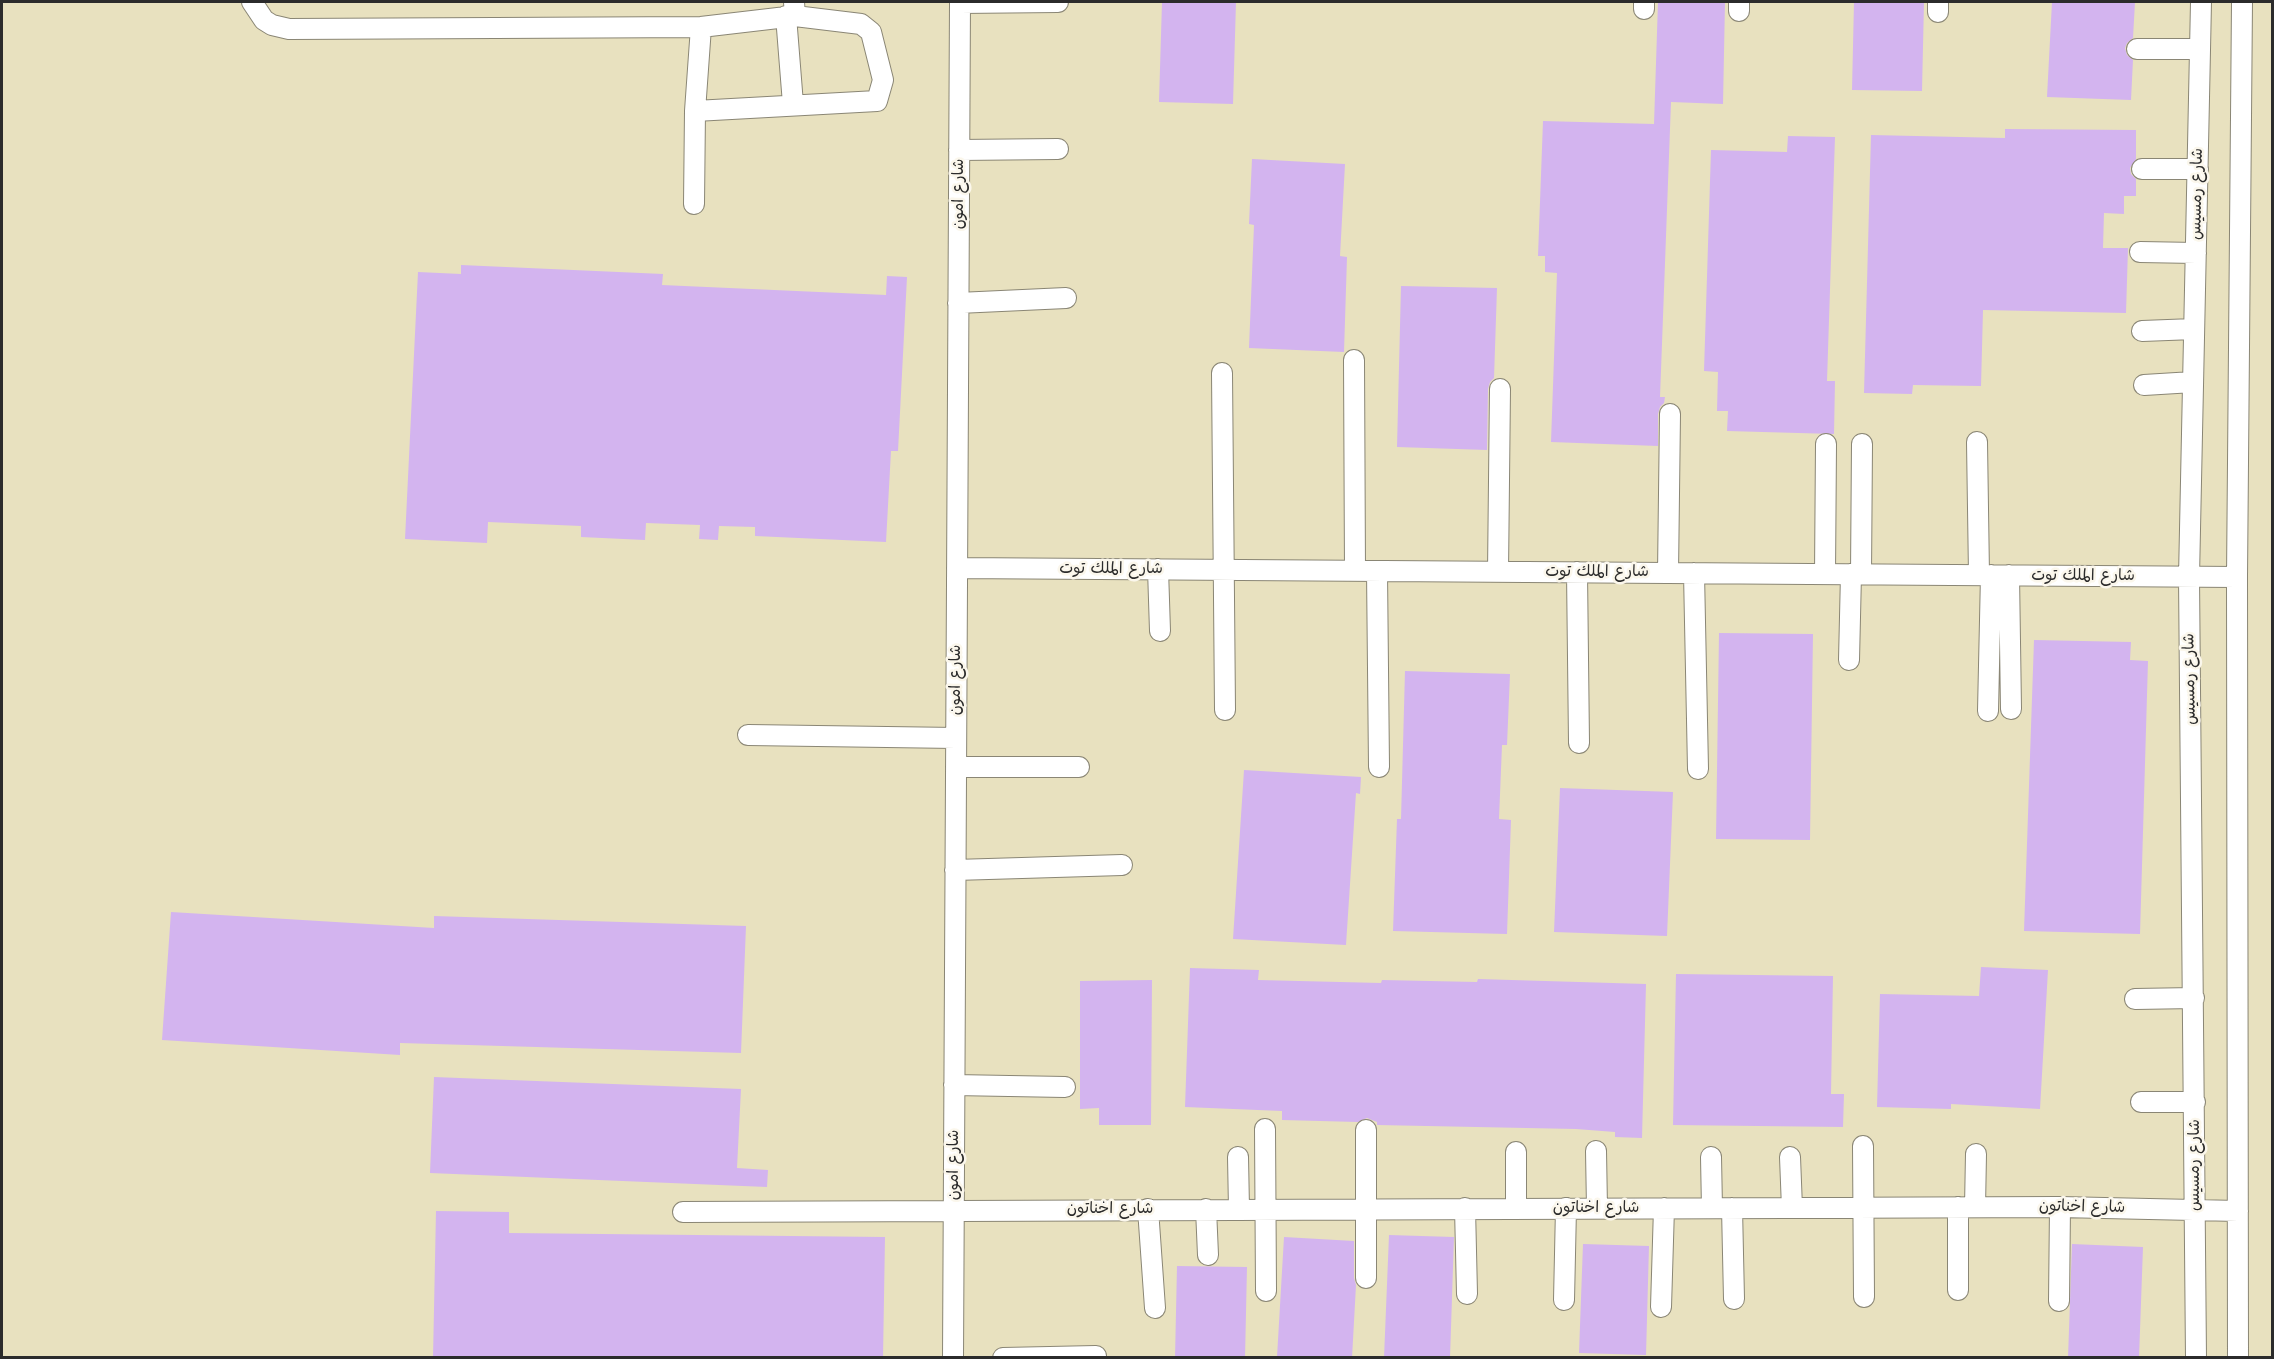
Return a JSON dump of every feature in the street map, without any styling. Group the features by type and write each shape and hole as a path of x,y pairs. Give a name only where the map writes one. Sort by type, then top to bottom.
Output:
{"street":[{"path":"252,2 264,20 272,25 289,29 701,27 792,11 861,24 871,32 883,80 877,101 695,111"},
{"path":"960,2 1058,2"},
{"name":"شارع امون","path":"953,1358 960,2"},
{"name":"شارع رمسيس","path":"2196,1358 2189,577 2201,2"},
{"path":"2238,1358 2237,577 2242,2"},
{"path":"792,11 793,104"},
{"path":"694,204 695,111 701,27"},
{"path":"2137,49 2200,48"},
{"path":"959,150 1058,149"},
{"path":"2142,169 2198,169"},
{"path":"2140,252 2196,253"},
{"path":"958,303 1066,298"},
{"path":"2142,331 2194,329"},
{"path":"1354,360 1355,571"},
{"path":"1222,373 1225,710"},
{"path":"2144,384 2193,382"},
{"path":"1498,572 1500,389"},
{"path":"1668,573 1670,414"},
{"path":"1977,442 2011,709"},
{"path":"1825,574 1826,444"},
{"path":"1849,660 1856,574 1862,444"},
{"name":"شارع الملك توت","path":"957,568 2237,577"},
{"path":"1158,569 1160,631"},
{"path":"1377,571 1379,767"},
{"path":"1577,572 1579,743"},
{"path":"1694,573 1698,769"},
{"path":"1988,711 1993,575"},
{"path":"748,735 956,738"},
{"path":"956,767 1079,767"},
{"path":"955,870 1122,865"},
{"path":"2135,999 2193,998"},
{"path":"954,1085 1065,1087"},
{"path":"2141,1102 2194,1102"},
{"path":"1265,1129 1266,1291"},
{"path":"1366,1130 1366,1278"},
{"path":"1863,1146 1864,1297"},
{"path":"1596,1151 1597,1208"},
{"path":"1516,1152 1516,1208"},
{"path":"1958,1290 1966,1207 1976,1154"},
{"path":"1790,1156 1792,1208"},
{"path":"1238,1157 1239,1209"},
{"path":"1711,1157 1712,1208"},
{"name":"شارع اخناتون","path":"683,1212 1863,1207 2060,1207 2238,1211"},
{"path":"2059,1301 2060,1207"},
{"path":"1465,1208 1467,1294"},
{"path":"1564,1300 1566,1208"},
{"path":"1661,1307 1664,1208"},
{"path":"1732,1208 1734,1299"},
{"path":"1149,1209 1155,1308"},
{"path":"1206,1209 1208,1254"},
{"path":"1003,1358 1096,1356"}],"building":[{"path":"1162,2 1236,2 1233,104 1159,102"},
{"path":"1658,2 1725,2 1723,104 1671,102 1660,397 1665,397 1658,414 1658,446 1551,442 1557,273 1545,272 1545,256 1538,256 1543,121 1654,124"},
{"path":"1854,2 1924,2 1922,91 1852,90"},
{"path":"2052,2 2135,2 2133,38 2125,48 2127,55 2133,60 2131,100 2047,97"},
{"path":"2005,129 2136,130 2136,159 2130,168 2131,174 2136,179 2136,196 2124,196 2124,214 2104,213 2103,248 2128,248 2126,313 1983,310 1981,386 1913,385 1912,394 1864,393 1871,135 2005,138"},
{"path":"1788,136 1835,137 1827,381 1835,381 1834,434 1727,431 1728,411 1717,411 1718,372 1704,371 1711,150 1787,152"},
{"path":"1252,159 1345,164 1340,256 1347,257 1344,352 1249,348 1254,225 1249,224"},
{"path":"461,265 663,274 662,285 886,295 887,276 907,277 898,451 891,451 886,542 755,536 755,527 719,526 718,540 699,539 700,525 646,523 645,540 581,537 581,526 488,522 487,543 405,539 418,272 461,274"},
{"path":"1401,286 1497,288 1494,378 1488,389 1487,450 1397,447"},
{"path":"1719,633 1813,634 1810,840 1716,839"},
{"path":"2034,640 2131,642 2130,660 2148,661 2140,934 2024,931"},
{"path":"1405,671 1510,674 1507,745 1502,745 1499,819 1511,820 1507,934 1393,931 1397,819 1401,819"},
{"path":"1244,770 1361,777 1360,794 1356,793 1346,945 1233,939"},
{"path":"1560,788 1673,792 1667,936 1554,932"},
{"path":"171,912 434,928 434,916 746,926 741,1053 400,1043 400,1055 162,1040"},
{"path":"1981,967 2048,970 2040,1109 1951,1104 1951,1109 1877,1107 1880,994 1979,996"},
{"path":"1190,968 1259,970 1258,980 1381,983 1382,980 1477,982 1478,979 1646,984 1642,1138 1615,1137 1615,1132 1576,1129 1377,1125 1377,1122 1367,1118 1358,1122 1282,1120 1282,1111 1185,1107"},
{"path":"1676,974 1833,976 1831,1094 1844,1094 1843,1127 1673,1125"},
{"path":"1152,980 1151,1125 1099,1125 1099,1108 1080,1109 1080,981"},
{"path":"434,1077 741,1089 737,1168 768,1170 767,1187 430,1173"},
{"path":"436,1211 509,1212 509,1233 885,1237 883,1358 433,1358"},
{"path":"1389,1235 1454,1237 1450,1358 1384,1358"},
{"path":"1284,1237 1354,1241 1356,1285 1352,1358 1277,1357"},
{"path":"1583,1244 1649,1246 1646,1355 1579,1353"},
{"path":"2072,1244 2143,1247 2139,1358 2068,1358"},
{"path":"1177,1266 1247,1267 1245,1358 1175,1358"}]}
